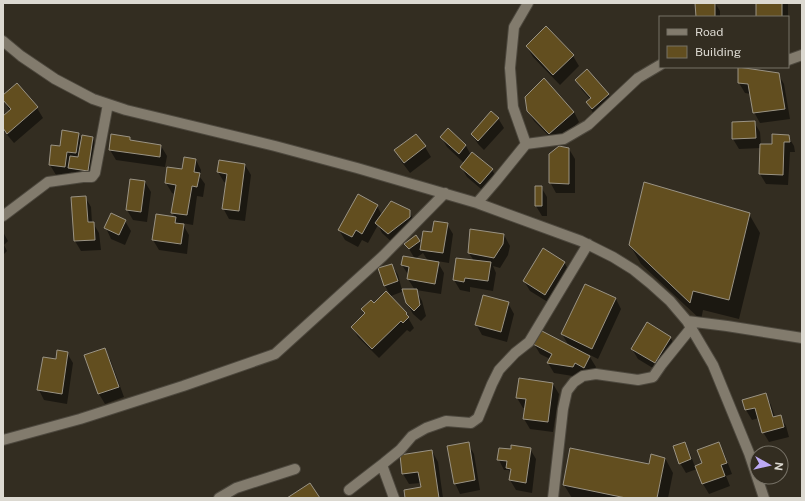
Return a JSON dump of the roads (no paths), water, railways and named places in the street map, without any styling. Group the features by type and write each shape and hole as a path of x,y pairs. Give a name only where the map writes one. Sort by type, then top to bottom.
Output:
{"street":[{"path":"526,144 513,107 510,68 514,27 528,3"},
{"path":"3,41 21,56 55,79 93,99 133,112 282,148 445,193 477,203 581,241 613,257 634,270 650,283 670,301 689,325 713,365 749,453 764,498"},
{"path":"789,60 802,55"},
{"path":"477,203 526,144 564,139 588,125 638,78 659,66"},
{"path":"3,216 48,182 92,176 95,173 108,104"},
{"path":"3,440 80,419 183,386 275,354 383,256 445,193"},
{"path":"349,490 400,450 412,436 426,428 446,421 471,423 478,418 499,370 515,353 529,342 588,244"},
{"path":"689,325 727,326 802,338"},
{"path":"553,498 563,409 567,391 574,382 583,376 596,374 638,380 653,377 689,325"},
{"path":"382,465 394,498"},
{"path":"219,498 236,488 295,469"}]}
